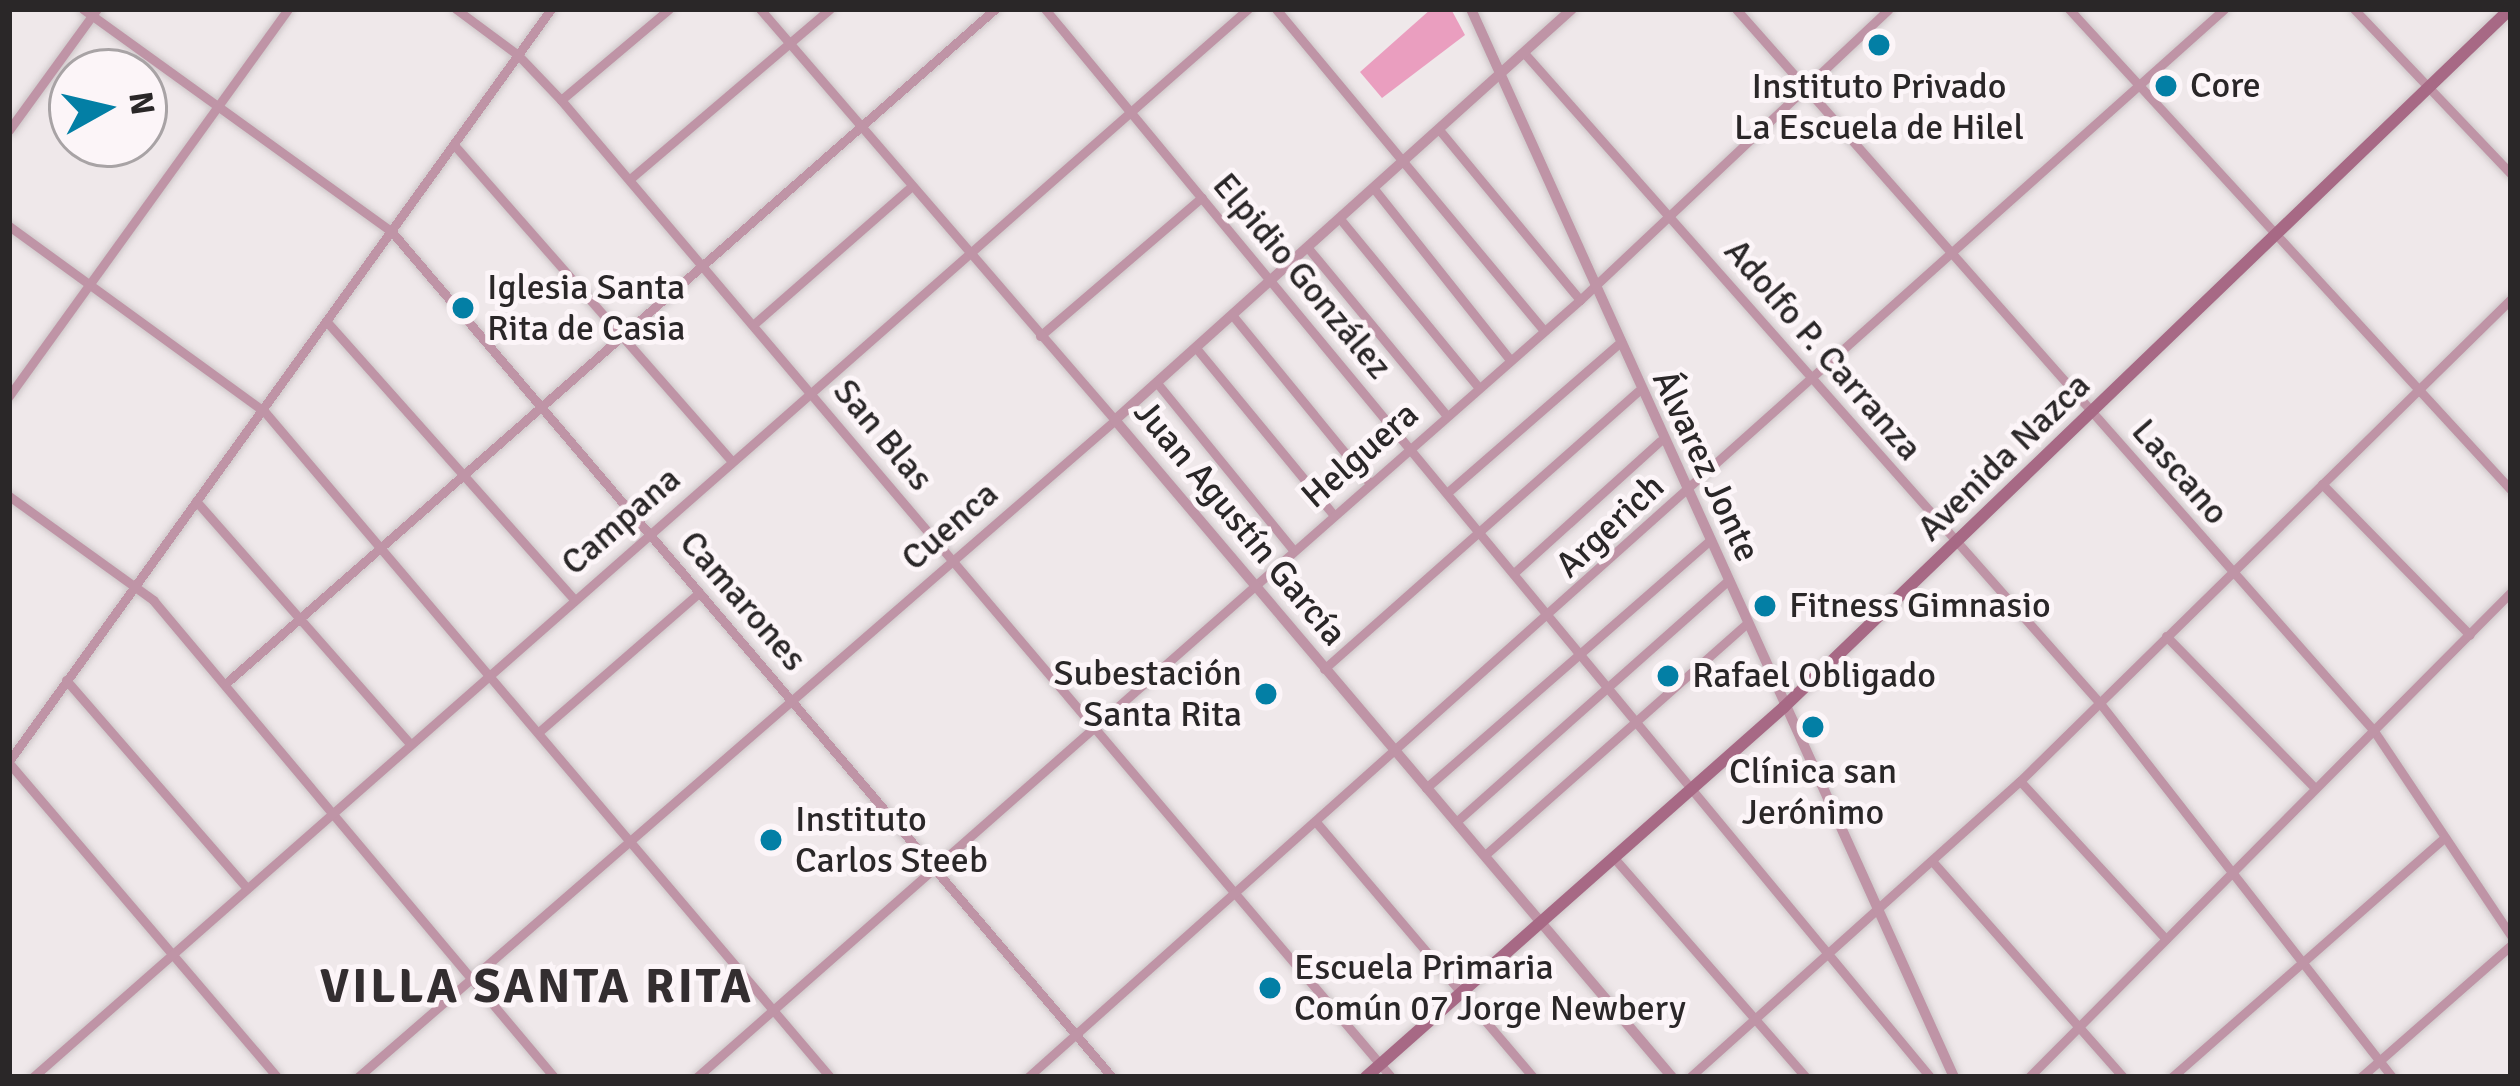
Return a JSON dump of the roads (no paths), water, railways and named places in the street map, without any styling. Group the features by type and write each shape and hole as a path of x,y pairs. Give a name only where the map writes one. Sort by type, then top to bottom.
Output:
{"main road":[{"name":"Avenida Nazca","path":"1366,1077 1784,707 2510,9"}],"street":[{"path":"9,395 288,9"},
{"name":"San Blas","path":"456,9 518,55 561,100 1391,1077"},
{"path":"277,1077 9,762 551,9"},
{"path":"561,100 669,9"},
{"name":"Juan Agustín García","path":"760,9 1672,1077"},
{"path":"630,179 830,9"},
{"path":"225,684 995,9"},
{"name":"Elpidio González","path":"1045,9 1930,1077"},
{"path":"1276,9 1544,331"},
{"name":"Álvarez Jonte","path":"1471,9 1660,441 1954,1077"},
{"name":"Cuenca","path":"358,1077 954,562 1406,164 1572,9"},
{"name":"Lascano","path":"1736,9 2374,731 2511,940"},
{"name":"Helguera","path":"697,1077 1092,723 1580,300 1889,9"},
{"path":"2069,9 2511,490"},
{"name":"Argerich","path":"1028,1077 1549,619 2224,9"},
{"path":"2354,9 2511,174"},
{"path":"9,130 90,11"},
{"name":"Camarones","path":"90,11 392,232 1112,1077"},
{"name":"Campana","path":"33,1077 1240,12"},
{"name":"Adolfo P. Carranza","path":"1525,54 2099,702 2392,1077"},
{"path":"1441,132 1580,300"},
{"path":"455,146 732,461"},
{"path":"753,326 912,186"},
{"path":"1375,190 1510,360"},
{"path":"1040,336 1202,197"},
{"path":"1341,220 1479,388"},
{"path":"9,226 264,411 830,1077"},
{"path":"1308,248 1447,416"},
{"path":"1690,1077 1879,913 2020,781 2511,299"},
{"path":"1233,316 1369,482"},
{"path":"327,322 572,598"},
{"path":"1448,492 1618,344"},
{"path":"1196,349 1333,514"},
{"path":"1157,383 1293,550"},
{"path":"1324,669 1639,391"},
{"path":"1515,572 1660,441"},
{"path":"2322,484 2470,634"},
{"path":"9,496 134,584 225,684 554,1077"},
{"path":"196,501 409,743"},
{"path":"1426,788 1708,542"},
{"path":"1456,822 1726,582"},
{"path":"2029,1077 2511,592"},
{"path":"540,731 699,593"},
{"path":"1485,855 1746,624"},
{"path":"2166,635 2315,788"},
{"path":"66,680 247,889"},
{"path":"2020,781 2166,939"},
{"path":"1316,822 1533,1077"},
{"path":"2172,1077 2445,837"},
{"path":"1614,858 1806,1077"},
{"path":"1932,861 2123,1077"},
{"path":"2361,1077 2511,940"}],"place":[{"name":"Instituto Privado La Escuela de Hilel","path":"1879,45"},
{"name":"Core","path":"2166,86"},
{"name":"Iglesia Santa Rita de Casia","path":"463,308"},
{"name":"Fitness Gimnasio","path":"1765,606"},
{"name":"Rafael Obligado","path":"1668,676"},
{"name":"Subestación Santa Rita","path":"1266,694"},
{"name":"Clínica san Jerónimo","path":"1813,727"},
{"name":"Instituto Carlos Steeb","path":"771,840"},
{"name":"Escuela Primaria Común 07 Jorge Newbery","path":"1270,988"}],"district":[{"name":"VILLA SANTA RITA","path":"537,987"}]}
